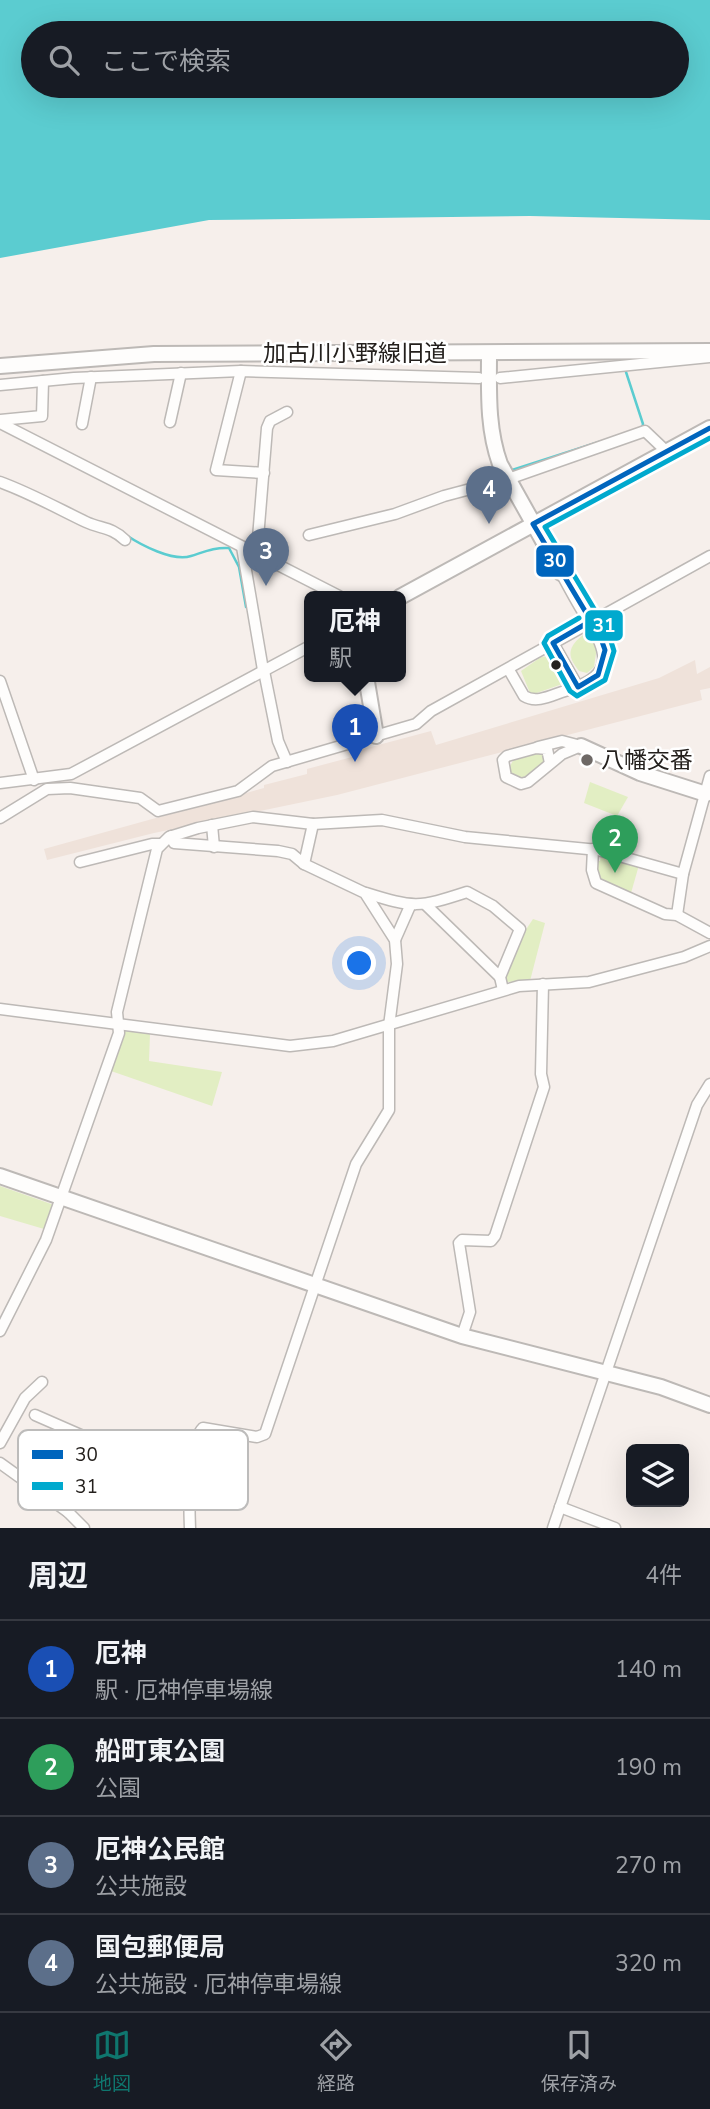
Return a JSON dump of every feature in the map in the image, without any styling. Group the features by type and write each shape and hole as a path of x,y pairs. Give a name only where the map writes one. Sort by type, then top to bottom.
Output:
{"street":[{"path":"489,353 490,430 500,464 602,643 604,660 598,675 578,687 530,700 524,696 509,670"},
{"name":"加古川小野線旧道","path":"0,366 154,355 710,354"},
{"path":"500,378 572,373 710,354"},
{"path":"241,371 216,470 264,473"},
{"path":"0,384 241,371 479,378"},
{"path":"170,422 181,373"},
{"path":"82,424 91,377"},
{"path":"0,422 42,416 43,381"},
{"path":"253,552 258,538 267,428 270,421 288,412"},
{"path":"0,422 329,591"},
{"path":"406,594 710,428"},
{"path":"309,535 395,514 444,496 508,479 645,431 666,451"},
{"path":"0,482 43,499 90,524 105,525 125,540"},
{"path":"242,547 278,741 287,762"},
{"path":"0,783 34,780 140,798 158,811 238,791 272,766 333,746 416,724 431,712 710,556"},
{"path":"553,643 578,687"},
{"path":"0,818 46,784 71,774 304,649"},
{"path":"0,681 34,780"},
{"path":"367,682 376,736"},
{"path":"581,746 550,763 527,782 521,784 506,777 503,760 507,756 562,741 581,746 640,773 706,794"},
{"path":"536,748 547,749 550,763"},
{"path":"677,915 683,874 710,776"},
{"path":"0,1331 3,1319 46,1240 119,1033 123,987 157,849 171,836 212,825 271,817 313,824 382,820 465,837 593,849 683,874"},
{"path":"304,864 313,824"},
{"path":"212,825 214,847"},
{"path":"171,836 174,843 278,850 292,854 304,864 365,893 410,906 426,905 467,892 493,906 520,929 500,977"},
{"path":"80,862 161,844"},
{"path":"593,849 592,870 596,883 665,915 677,915 710,933"},
{"path":"248,1435 257,1437 265,1434 356,1164 389,1110 389,1026 397,964 395,940 365,893"},
{"path":"426,905 500,977 503,990"},
{"path":"395,940 410,906"},
{"path":"0,1009 290,1046 328,1042 389,1026 503,990 543,984 589,982 684,957 710,946"},
{"path":"462,1336 470,1312 459,1243 462,1240 491,1241 495,1236 544,1087 541,1074 543,984"},
{"path":"553,1528 697,1105 710,1084"},
{"path":"0,1177 462,1336 606,1372 710,1405"},
{"path":"0,1443 25,1398 42,1382"},
{"path":"35,1415 45,1425 62,1430"},
{"path":"201,1430 203,1427 219,1430"},
{"path":"0,1463 18,1476"},
{"path":"560,1507 615,1528"},
{"path":"65,1510 84,1528"},
{"path":"190,1528 191,1510"}],"shaded area":[{"path":"695,660 697,674 710,667 710,688 700,690 702,700 337,795 154,833 47,860 44,849 264,788 264,785 307,774 307,769 352,757 352,752 431,731 436,745 659,678"}],"green space":[{"path":"584,634 589,634 597,647 594,667 587,673 579,671 571,656 572,647"},
{"path":"550,656 568,682 530,693 521,671 541,657"},
{"path":"544,751 545,763 530,775 519,778 511,774 510,766 515,757"},
{"path":"590,782 628,797 617,816 584,803"},
{"path":"601,855 639,865 631,893 598,881 592,860 600,861"},
{"path":"533,919 545,923 530,981 507,982 504,979 519,940"},
{"path":"125,1031 150,1034 149,1061 222,1072 212,1106 111,1071"},
{"path":"0,1186 54,1205 44,1229 0,1216"}],"water":[{"path":"0,0 710,0 710,220 530,216 209,220 0,258"}],"waterway":[{"path":"626,372 642,428"},
{"path":"509,471 599,442"},
{"path":"479,480 499,474"},
{"path":"126,535 148,548 175,557 229,548 239,567 246,607"}],"transit line":[{"name":"30","path":"589,622 553,643 578,687 598,675 605,650 600,636 533,524 710,428"},
{"name":"31","path":"579,618 548,636 544,643 570,691 577,696 605,680 614,651 608,632 545,527 710,438"}],"place":[{"name":"国包郵便局","path":"489,524"},
{"name":"厄神公民館","path":"266,586"},
{"name":"八幡交番","path":"587,760"},
{"name":"厄神","path":"355,762"},
{"name":"船町東公園","path":"615,873"}]}
